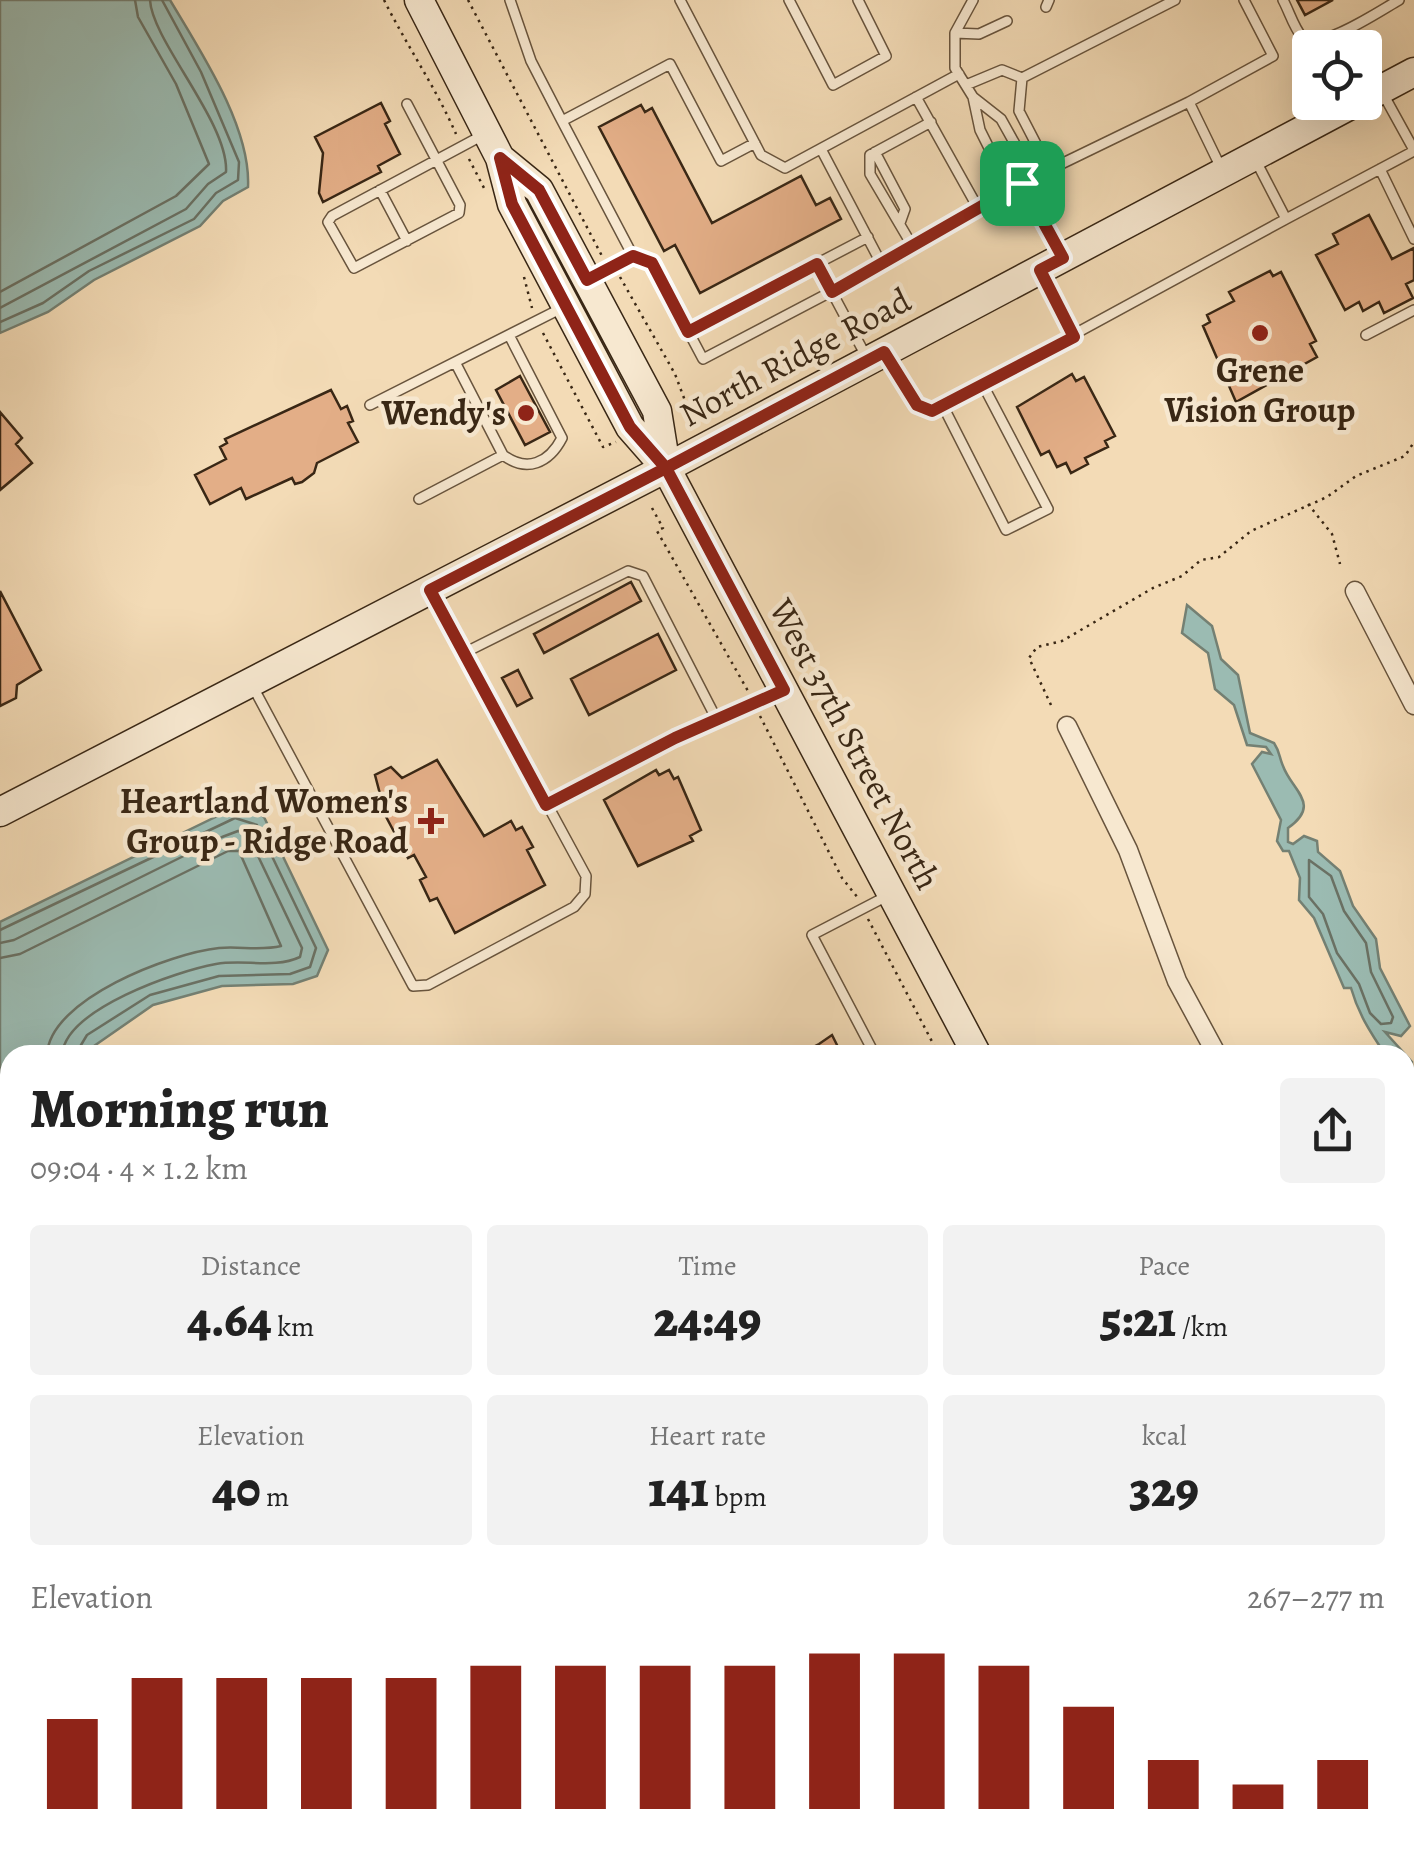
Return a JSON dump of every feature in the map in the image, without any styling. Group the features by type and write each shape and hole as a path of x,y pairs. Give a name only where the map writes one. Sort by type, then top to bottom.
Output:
{"street":[{"name":"West 37th Street North","path":"418,0 494,145 512,204 630,427 666,468 972,1045"},
{"name":"North Ridge Road","path":"1382,88 1414,72"},
{"name":"North Ridge Road","path":"0,812 666,468 1323,120"},
{"name":"West 37th Street North","path":"494,145 539,190 599,274 656,411 666,468"},
{"path":"1355,591 1414,705"},
{"path":"1067,726 1128,850 1177,981 1212,1045"}],"lane":[{"path":"510,0 530,61 633,256 652,263 703,359 914,247 1019,178 1049,169 1273,56 1244,0"},
{"path":"680,0 761,155 784,168 959,74"},
{"path":"789,0 833,85 886,56 858,0"},
{"path":"973,0 955,33 959,74 973,97 980,130 998,166 1019,178"},
{"path":"966,85 1002,70 1022,78 1175,0"},
{"path":"1283,0 1302,37 1311,41 1327,40 1399,0"},
{"path":"955,33 979,34 1007,22"},
{"path":"562,120 670,64 722,161 755,143"},
{"path":"1022,78 1019,111 1049,169"},
{"path":"916,97 978,208"},
{"path":"973,97 1001,119 1020,153 1019,178 1052,264 1074,337"},
{"path":"1188,102 1224,173"},
{"path":"407,104 437,161 460,205 459,212 354,268 348,264 328,222 380,190 437,161 462,146 494,145"},
{"path":"817,264 876,357 917,405 932,411 1414,150 1382,113"},
{"path":"914,247 870,174 870,155 930,122"},
{"path":"821,148 882,265"},
{"path":"1254,157 1286,219"},
{"path":"1380,169 1414,239"},
{"path":"380,190 407,241"},
{"path":"688,332 868,237"},
{"path":"599,274 633,256"},
{"path":"370,405 566,306"},
{"path":"1366,334 1414,310"},
{"path":"455,362 503,455 516,465 535,464 554,454 562,438 510,335"},
{"path":"943,406 1006,530 1048,509 984,384"},
{"path":"420,499 503,455"},
{"path":"464,653 636,571 643,576 718,722"},
{"path":"251,682 413,986 441,978 574,907 585,894 586,876 430,590"},
{"path":"546,805 675,738 784,690"},
{"path":"870,1045 812,935 892,893"}],"path":[{"path":"384,0 424,76 443,99 487,194"},
{"path":"468,0 600,253 599,274 632,293 687,406"},
{"path":"524,274 562,376 603,447 619,441"},
{"path":"1050,705 1029,658 1037,647 1062,641 1153,588 1182,576 1200,560 1219,557 1251,532 1404,456 1414,442"},
{"path":"1306,503 1322,517 1340,564"},
{"path":"652,508 662,528 657,531 754,704 842,878 863,908 934,1045"}],"water":[{"path":"0,0 170,0 233,115 247,164 248,187 223,201 200,226 94,280 48,312 0,333"},
{"path":"1187,605 1212,626 1221,659 1238,675 1250,733 1274,743 1304,804 1303,812 1288,828 1288,842 1293,844 1304,836 1317,841 1318,852 1340,871 1353,906 1376,939 1380,968 1410,1026 1401,1036 1385,1032 1397,1045 1379,1045 1351,988 1344,988 1314,918 1299,900 1300,878 1289,851 1283,851 1277,841 1281,820 1252,764 1262,752 1271,754 1266,747 1247,745 1234,705 1215,689 1208,653 1182,633"},
{"path":"234,808 250,808 264,817 328,950 317,976 293,984 222,986 153,1005 95,1045 0,1045 0,922"}],"building":[{"path":"1297,0 1333,0 1305,15"},
{"path":"381,103 390,121 385,124 400,154 378,166 381,172 323,202 319,193 323,153 315,137"},
{"path":"641,105 645,112 652,108 712,223 801,176 816,205 830,198 841,219 700,293 675,245 664,251 599,127"},
{"path":"1369,215 1392,259 1414,248 1414,280 1406,284 1413,298 1384,313 1379,302 1363,311 1359,302 1345,310 1316,255 1338,244 1333,234"},
{"name":"Grene Vision Group","path":"1270,271 1273,276 1281,272 1316,341 1310,344 1317,357 1236,402 1203,326 1210,322 1207,315 1234,301 1229,292"},
{"path":"1072,374 1076,381 1084,377 1115,436 1105,441 1108,447 1085,458 1088,464 1071,473 1066,463 1057,467 1049,451 1041,455 1017,407"},
{"name":"Wendy's","path":"520,376 550,432 525,445 496,390"},
{"path":"331,390 341,409 347,406 353,421 348,423 358,442 317,463 314,473 302,482 295,484 292,478 246,499 241,488 210,504 195,475 226,459 220,447 227,443 225,439"},
{"path":"0,412 22,438 16,444 32,463 0,490"},
{"path":"631,582 641,601 544,653 534,634"},
{"path":"0,591 41,670 17,685 16,698 0,706"},
{"path":"658,634 676,670 589,715 571,679"},
{"path":"518,670 532,698 517,706 502,678"},
{"path":"437,760 484,836 511,821 516,830 522,827 533,847 527,850 545,885 455,933 437,898 430,901 420,880 426,877 414,855 408,858 375,796 380,794 375,775 391,767 402,778"},
{"path":"656,770 659,775 669,770 674,779 678,777 701,830 690,836 693,841 638,866 604,800"},
{"path":"832,1035 837,1045 817,1045"}],"place":[{"name":"Grene Vision Group","path":"1260,333"},
{"name":"Wendy's","path":"526,413"},
{"name":"Heartland Women's Group - Ridge Road","path":"431,821"}],"route":[{"path":"1022,183 832,292 817,264 688,332 652,263 633,256 587,280 539,190 500,158 512,204 630,427 666,468 430,590 546,805 675,738 784,690 666,468 884,352 917,405 932,411 1074,337 1040,270 1063,258 1022,183"}]}
